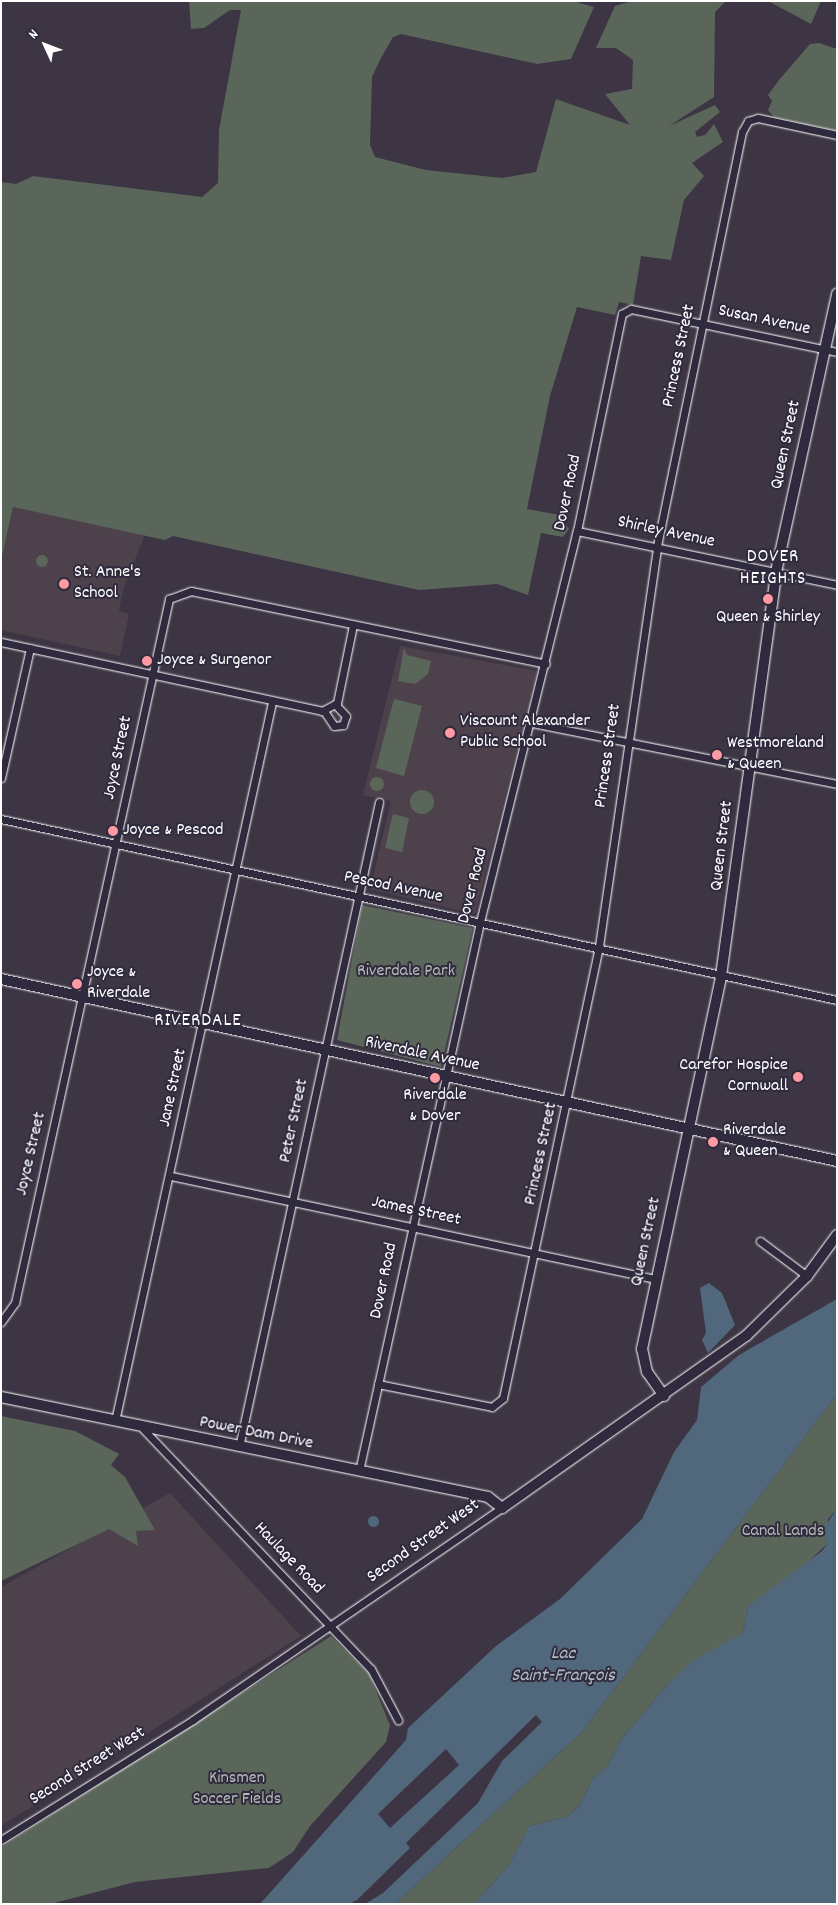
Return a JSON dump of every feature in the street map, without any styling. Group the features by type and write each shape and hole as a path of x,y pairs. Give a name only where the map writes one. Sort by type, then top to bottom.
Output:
{"street":[{"name":"Princess Street","path":"378,1384 496,1407 503,1398 568,1103 599,946 625,742 657,546 742,132 748,121 761,119 837,135"},
{"name":"Queen Street","path":"664,1396 647,1372 642,1355 656,1279 721,976 776,572 837,294"},
{"name":"Susan Avenue","path":"626,310 837,352"},
{"name":"Dover Road","path":"359,1471 480,922 532,723 577,531 616,336 626,310"},
{"name":"Shirley Avenue","path":"577,531 657,546 837,585"},
{"name":"Joyce Street","path":"1,1322 14,1303 167,603 179,591 546,664"},
{"path":"1,642 272,702 324,711 336,704 353,625"},
{"path":"1,778 30,648"},
{"name":"Jane Street","path":"116,1421 171,1176 272,702"},
{"path":"324,711 334,726 342,725 346,716 336,704"},
{"path":"532,723 837,784"},
{"name":"Peter Street","path":"239,1447 379,802"},
{"name":"Pescod Avenue","path":"1,819 599,946 721,976 837,1000"},
{"name":"Riverdale Avenue","path":"1,979 837,1161"},
{"name":"James Street","path":"171,1176 656,1279"},
{"name":"Second Street West","path":"1,1840 332,1626 664,1396 746,1336 807,1276 837,1235"},
{"path":"760,1241 807,1276"},
{"name":"Power Dam Drive","path":"1,1397 116,1421 143,1429 488,1497 502,1508"},
{"name":"Haulage Road","path":"143,1429 371,1669 398,1720"}],"shaded area":[{"name":"St. Anne's School","path":"13,507 145,534 123,590 119,611 129,614 120,656 1,630 1,561"},
{"name":"Viscount Alexander Public School","path":"400,646 537,671 475,914 370,889 391,801 363,795"},
{"path":"170,1493 301,1636 1,1826 1,1587"}],"green space":[{"path":"189,1 573,1 594,7 571,59 537,64 401,34 393,37 380,60 372,77 370,145 375,157 426,170 502,178 536,172 556,99 630,125 605,94 632,89 633,60 616,48 596,48 615,6 632,1 726,1 715,12 714,97 669,126 715,105 720,112 695,132 697,137 705,135 714,124 723,142 692,163 704,176 684,200 671,260 641,256 633,305 619,302 615,315 577,307 550,396 527,509 560,515 569,529 563,537 541,533 528,595 497,584 419,590 173,536 165,540 13,507 1,561 1,182 16,184 33,176 202,197 218,183 219,130 241,10 230,10 204,28 191,29"},
{"path":"768,1 821,1 811,24"},
{"path":"819,43 837,49 837,131 774,117 768,110 772,101 768,95 779,80 810,44"},
{"path":"42,555 48,561 42,567 36,561"},
{"path":"404,648 407,655 431,661 428,674 415,684 398,681"},
{"path":"394,699 422,706 404,776 376,768"},
{"path":"377,777 382,779 384,784 382,789 377,791 372,789 370,784 372,779"},
{"path":"422,790 430,794 434,802 430,810 422,814 414,810 410,802 414,794"},
{"path":"393,814 409,818 402,852 385,848"},
{"name":"Riverdale Park","path":"362,905 473,928 441,1067 337,1040"},
{"name":"Canal Lands","path":"837,1394 837,1509 828,1519 827,1544 790,1579 748,1606 743,1633 670,1682 622,1738 608,1765 592,1779 580,1805 566,1817 529,1826 509,1865 474,1904 395,1904 582,1732"},
{"path":"1,1416 75,1431 119,1454 111,1465 125,1477 155,1530 136,1531 138,1546 109,1529 1,1581"},
{"name":"Kinsmen Soccer Fields","path":"331,1636 369,1674 390,1725 386,1742 310,1826 293,1852 269,1868 135,1882 50,1904 1,1904 1,1847"}],"water":[{"path":"709,1283 722,1293 735,1325 708,1353 702,1340 706,1333 700,1288"},
{"name":"Lac Saint-François","path":"837,1299 837,1394 582,1732 395,1904 365,1904 383,1893 478,1803 502,1761 542,1722 536,1715 406,1843 410,1848 357,1900 349,1904 260,1904 406,1740 408,1728 496,1646 560,1599 642,1519 674,1452 697,1420 701,1387 739,1355","holes":["446,1749 459,1765 390,1828 378,1814"]},
{"name":"Lac Saint-François","path":"837,1509 837,1904 474,1904 509,1865 529,1826 566,1817 580,1805 592,1779 608,1765 622,1738 670,1682 695,1659 743,1633 748,1606 822,1551 827,1544 824,1527"},
{"path":"373,1515 379,1521 373,1527 367,1521"}],"place":[{"name":"St. Anne's School","path":"64,584"},
{"name":"Queen & Shirley","path":"768,599"},
{"name":"Joyce & Surgenor","path":"147,661"},
{"name":"Viscount Alexander Public School","path":"450,733"},
{"name":"Westmoreland & Queen","path":"717,755"},
{"name":"Joyce & Pescod","path":"113,831"},
{"name":"Joyce & Riverdale","path":"77,984"},
{"name":"Carefor Hospice Cornwall","path":"798,1077"},
{"name":"Riverdale & Dover","path":"435,1078"},
{"name":"Riverdale & Queen","path":"713,1142"}],"district":[{"name":"DOVER HEIGHTS","path":"773,569"},
{"name":"RIVERDALE","path":"198,1022"}]}
